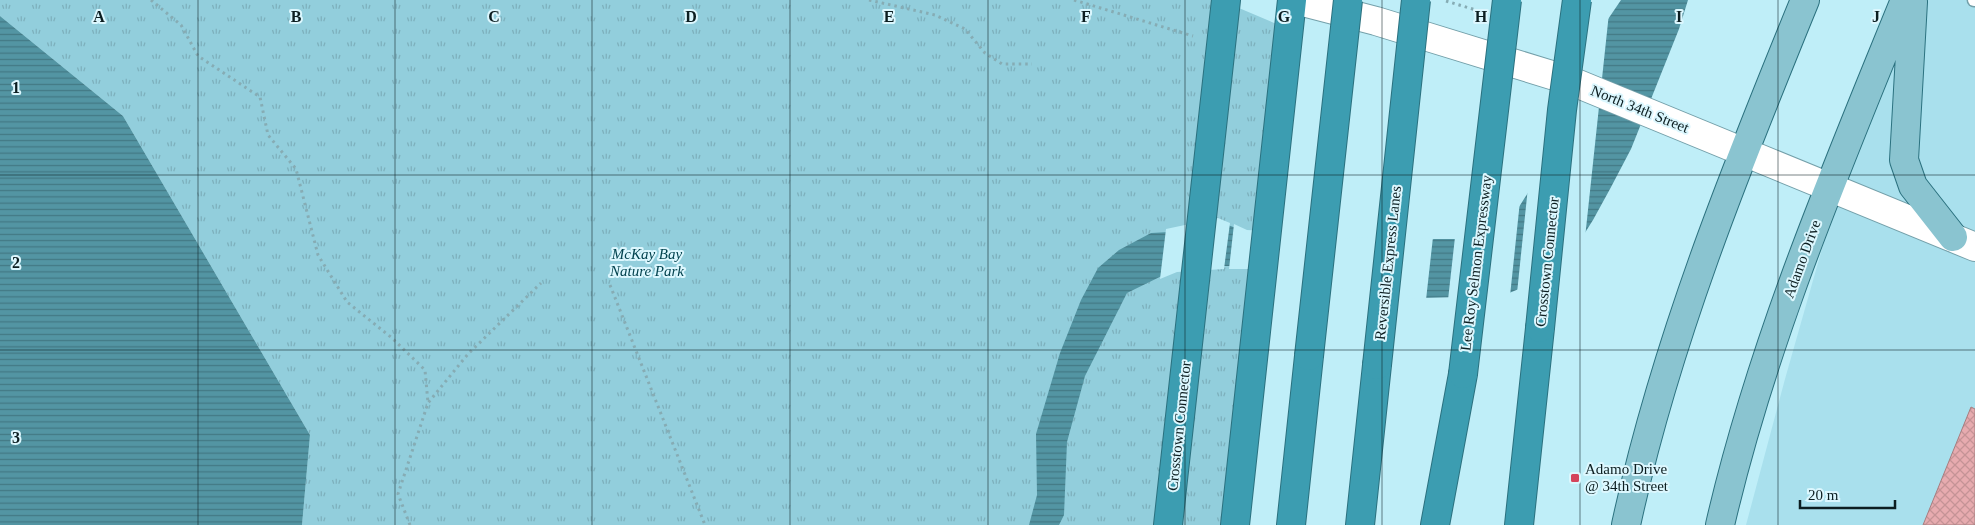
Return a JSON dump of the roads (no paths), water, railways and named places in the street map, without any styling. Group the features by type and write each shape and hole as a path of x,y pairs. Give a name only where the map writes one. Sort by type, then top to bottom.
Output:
{"highway":[{"name":"Crosstown Connector","path":"1168,525 1226,0"},
{"path":"1235,525 1293,0"},
{"path":"1291,525 1348,0"},
{"name":"Reversible Express Lanes","path":"1360,525 1416,0"},
{"name":"Lee Roy Selmon Expressway","path":"1445,525 1508,0"},
{"name":"Crosstown Connector","path":"1519,525 1562,110 1577,0"},
{"path":"1435,525 1463,374"}],"main road":[{"path":"1626,525 1655,406 1687,305 1743,152 1805,0"},
{"name":"Adamo Drive","path":"1720,525 1750,411 1782,312 1828,187 1905,0"},
{"path":"1913,0 1904,160 1913,186 1964,242"}],"street":[{"name":"North 34th Street","path":"1293,0 1376,21 1571,82 1964,242"}],"place":[{"name":"Adamo Drive @ 34th Street","path":"1575,478"}],"park label":[{"name":"McKay Bay Nature Park","path":"647,262"}]}
